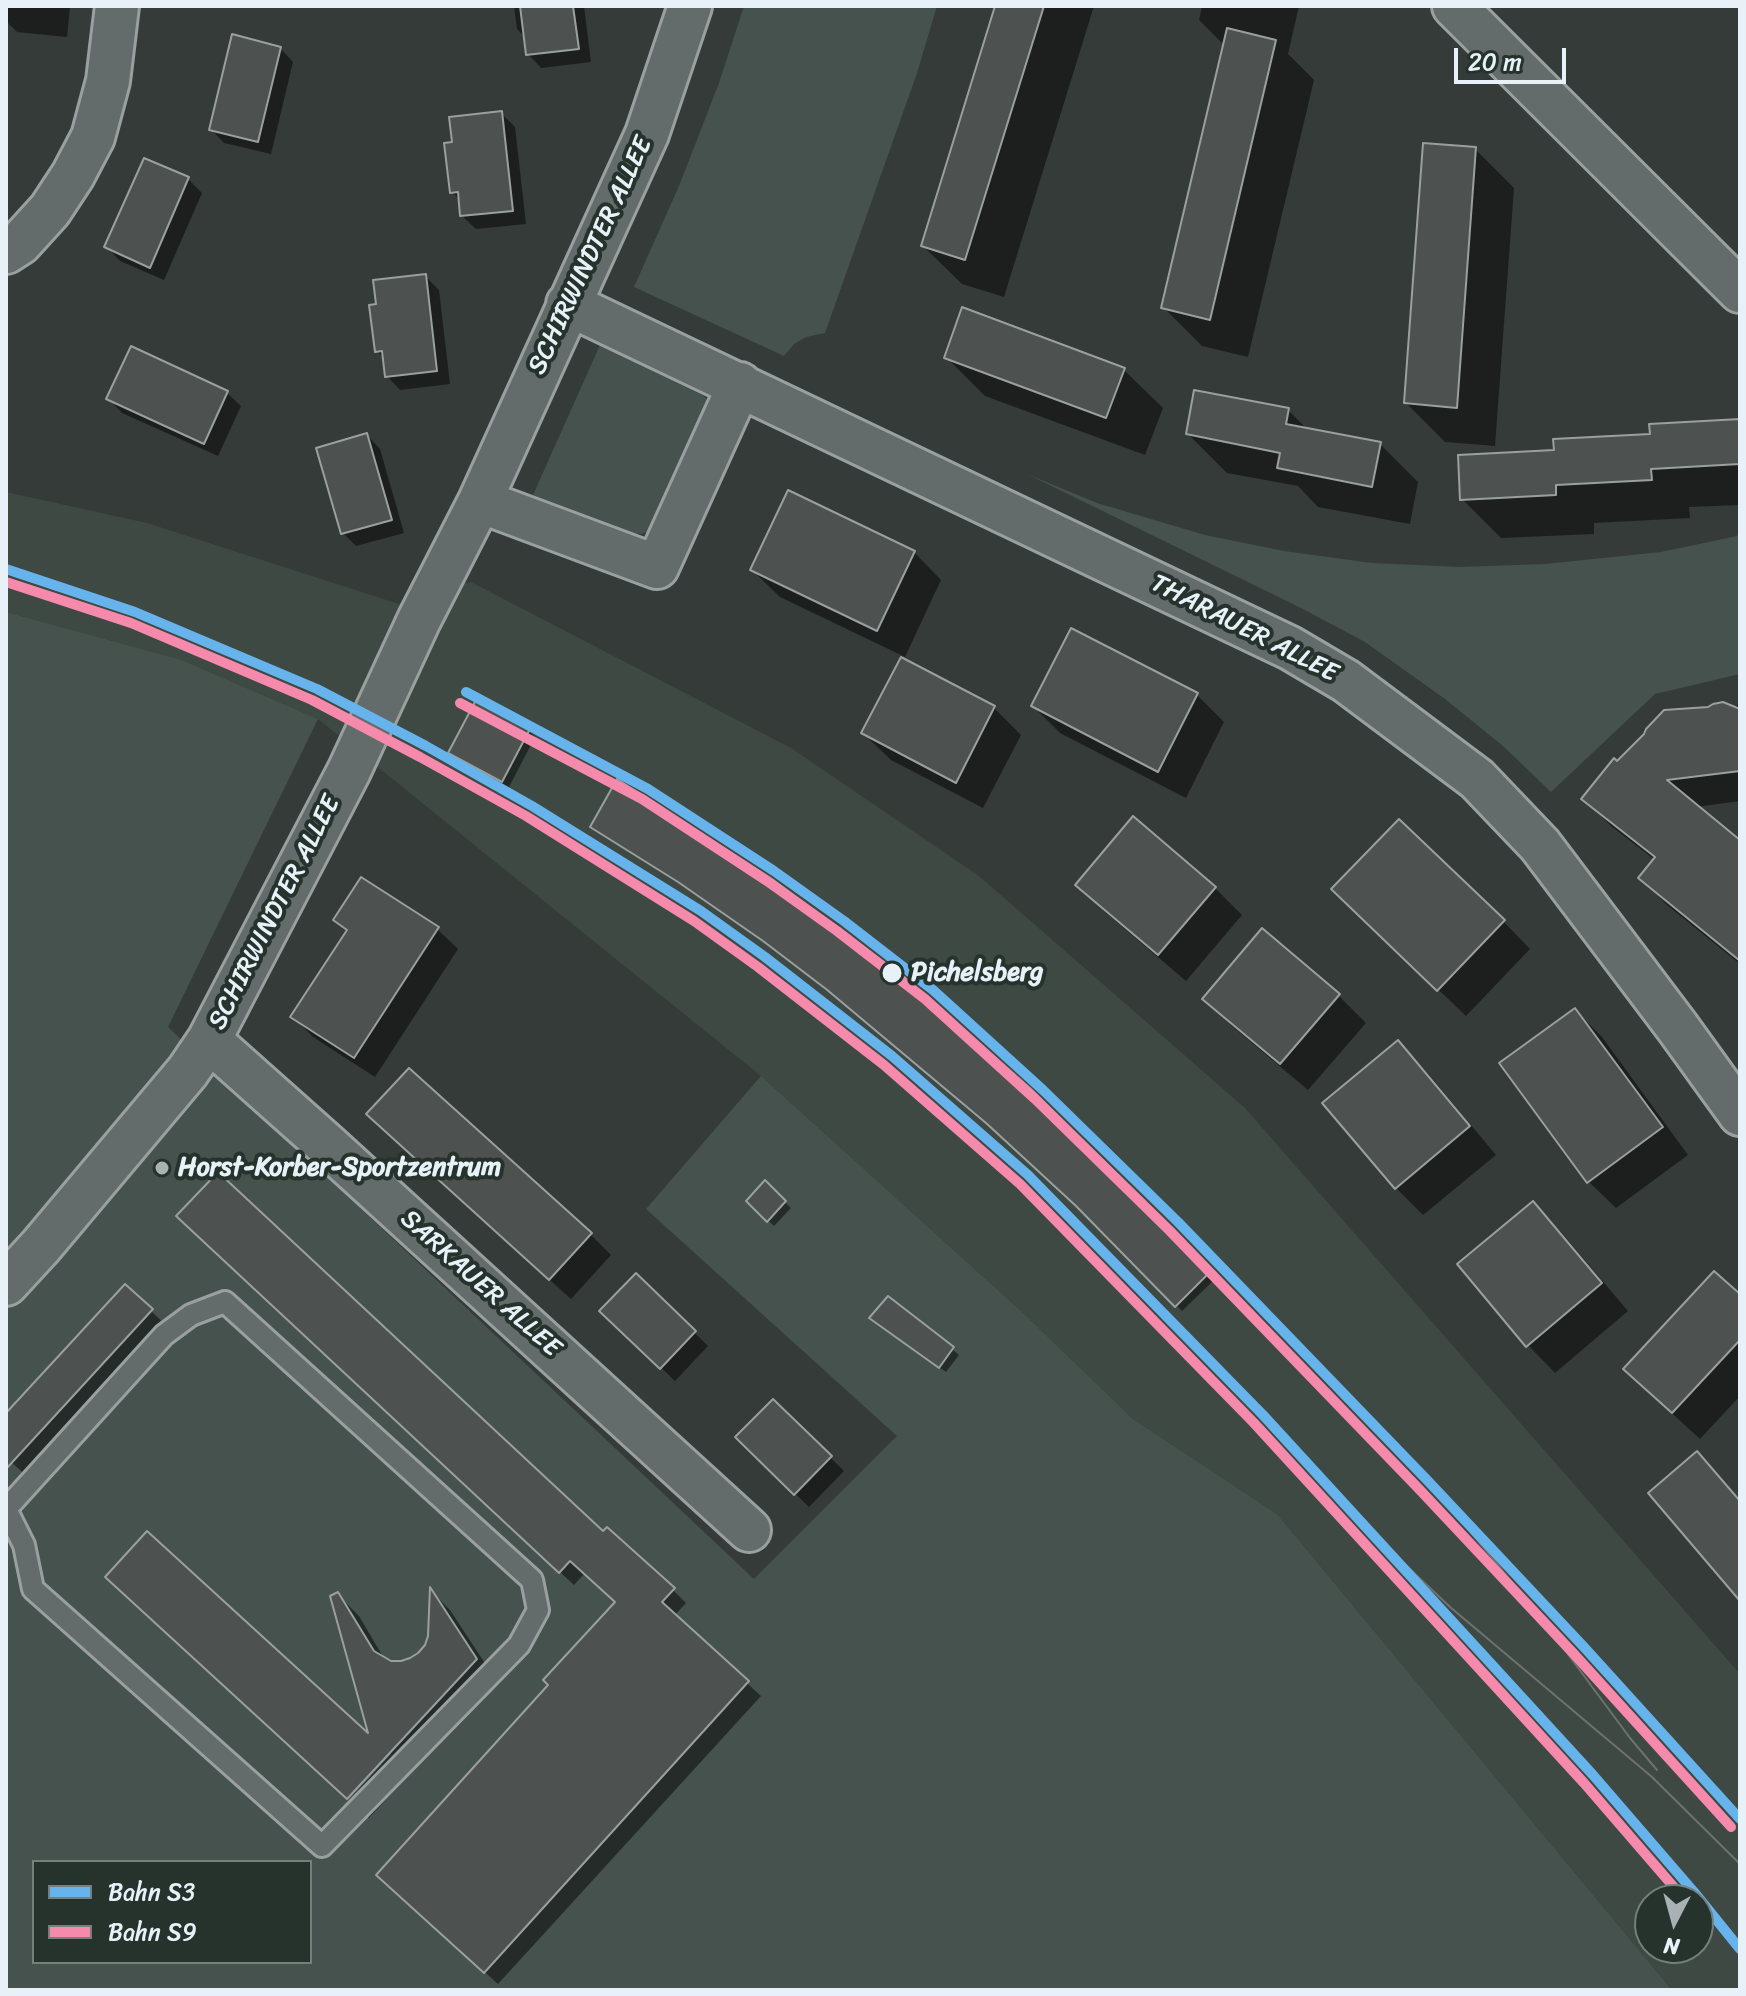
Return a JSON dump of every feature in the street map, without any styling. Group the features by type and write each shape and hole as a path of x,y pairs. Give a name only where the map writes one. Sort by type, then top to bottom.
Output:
{"street":[{"path":"6,252 20,243 50,210 93,137 108,81 117,6"},
{"name":"SCHIRWINDTER ALLEE","path":"6,1284 188,1071 209,1040 349,771 419,620 480,501 647,134 690,6"},
{"path":"1454,6 1740,291"},
{"name":"THARAUER ALLEE","path":"568,304 1290,648 1357,689 1477,779 1540,845 1740,1114"},
{"path":"480,501 657,567 740,384"},
{"name":"SARKAUER ALLEE","path":"209,1040 749,1530"}],"lane":[{"path":"225,1302 532,1580 538,1610 519,1645 322,1846 33,1589 24,1545 6,1509 164,1335 191,1315 225,1302"}],"shaded area":[{"path":"744,6 937,6 917,73 825,333 806,337 794,344 784,356 634,287 679,186 719,83"},
{"path":"600,345 706,398 706,414 650,530 642,534 533,495"},
{"path":"1027,474 1097,503 1205,535 1284,551 1372,563 1460,567 1545,564 1661,552 1737,536 1740,532 1740,674 1655,694 1551,792 1503,746 1445,699 1365,642"},
{"path":"6,492 147,523 402,605 471,582 791,748 979,876 1245,1108 1740,1674 1740,1990 1672,1990 1650,1964 1714,1964 1714,1884 1634,1884 1634,1944 1277,1514 1133,1419 1020,1310 761,1076 318,719 182,660 6,612"},
{"name":"Horst-Korber-Sportzentrum","path":"6,612 182,660 318,719 168,1027 754,1579 897,1436 646,1209 761,1076 1020,1310 1133,1419 1277,1514 1634,1944 1634,1964 1650,1964 1672,1990 6,1990"}],"building":[{"path":"520,6 573,6 579,49 526,55"},
{"path":"995,6 1044,6 965,260 921,246"},
{"path":"1227,28 1276,40 1210,320 1161,308"},
{"path":"232,34 281,47 258,142 209,130"},
{"path":"502,111 513,211 460,216 458,192 450,193 444,143 452,142 449,117"},
{"path":"1423,143 1476,147 1457,408 1404,403"},
{"path":"144,158 189,177 150,268 104,247"},
{"path":"426,274 437,371 385,377 382,351 375,352 369,305 376,304 373,280"},
{"path":"962,307 1125,368 1106,418 944,358"},
{"path":"131,346 228,391 204,444 106,399"},
{"path":"1194,390 1289,408 1286,424 1381,442 1372,487 1277,468 1280,453 1186,434"},
{"path":"1740,419 1740,464 1651,469 1652,480 1556,485 1556,495 1460,500 1458,455 1554,450 1553,439 1650,434 1649,424"},
{"path":"367,433 392,520 341,534 316,448"},
{"path":"788,490 915,551 877,631 750,570"},
{"path":"1071,628 1198,693 1158,772 1031,706"},
{"path":"901,657 995,706 956,783 861,733"},
{"path":"476,700 530,729 502,782 448,753"},
{"path":"1723,702 1740,709 1740,771 1667,780 1740,840 1740,961 1638,878 1655,857 1581,799 1614,758 1617,761 1664,710 1708,707"},
{"path":"617,779 772,879 904,977 1031,1089 1154,1211 1150,1216 1166,1232 1172,1228 1212,1270 1175,1307 1076,1206 986,1123 826,989 678,882 590,827"},
{"path":"1133,816 1216,887 1158,955 1075,885"},
{"path":"1399,819 1505,920 1437,991 1331,889"},
{"path":"361,877 439,927 354,1058 290,1017 347,930 333,920"},
{"path":"1262,928 1340,994 1280,1064 1202,999"},
{"path":"1575,1008 1663,1127 1587,1183 1499,1063"},
{"path":"1398,1040 1470,1126 1395,1189 1322,1103"},
{"path":"409,1068 592,1233 549,1280 366,1114"},
{"path":"218,1172 603,1531 607,1527 675,1588 662,1602 749,1681 484,1973 376,1875 548,1685 543,1680 615,1602 570,1561 559,1573 176,1216"},
{"path":"765,1180 786,1201 767,1222 746,1201"},
{"path":"1533,1201 1602,1283 1526,1347 1457,1264"},
{"path":"1714,1271 1740,1294 1740,1340 1672,1413 1623,1369"},
{"path":"636,1273 696,1331 660,1369 599,1311"},
{"path":"125,1284 153,1309 6,1469 6,1413"},
{"path":"888,1296 954,1347 939,1368 869,1318"},
{"path":"773,1399 832,1456 794,1495 735,1437"},
{"path":"1697,1451 1740,1501 1740,1601 1648,1493"},
{"path":"147,1531 368,1733 330,1596 338,1592 374,1651 391,1661 401,1661 418,1653 425,1645 430,1587 477,1659 347,1799 105,1577"}],"tram line":[{"path":"1428,1481 1499,1566 1657,1770"},
{"path":"1370,1531 1450,1607 1652,1777 1740,1864"}],"rail line":[{"name":"S3","path":"6,569 135,612 317,689 426,746 532,806 701,911 892,1056 1028,1175 1263,1415 1593,1775 1740,1949"},
{"name":"S9","path":"6,582 131,623 312,700 420,757 526,816 694,921 884,1065 1020,1184 1254,1423 1584,1783 1671,1884"},
{"name":"S3","path":"466,692 648,789 774,871 933,990 1043,1090 1178,1222 1428,1481 1740,1819"},
{"name":"S9","path":"460,703 642,799 767,881 925,999 1035,1099 1169,1230 1419,1489 1731,1827"}],"place":[{"name":"Pichelsberg","path":"892,973"},
{"name":"Horst-Korber-Sportzentrum","path":"162,1168"}]}
